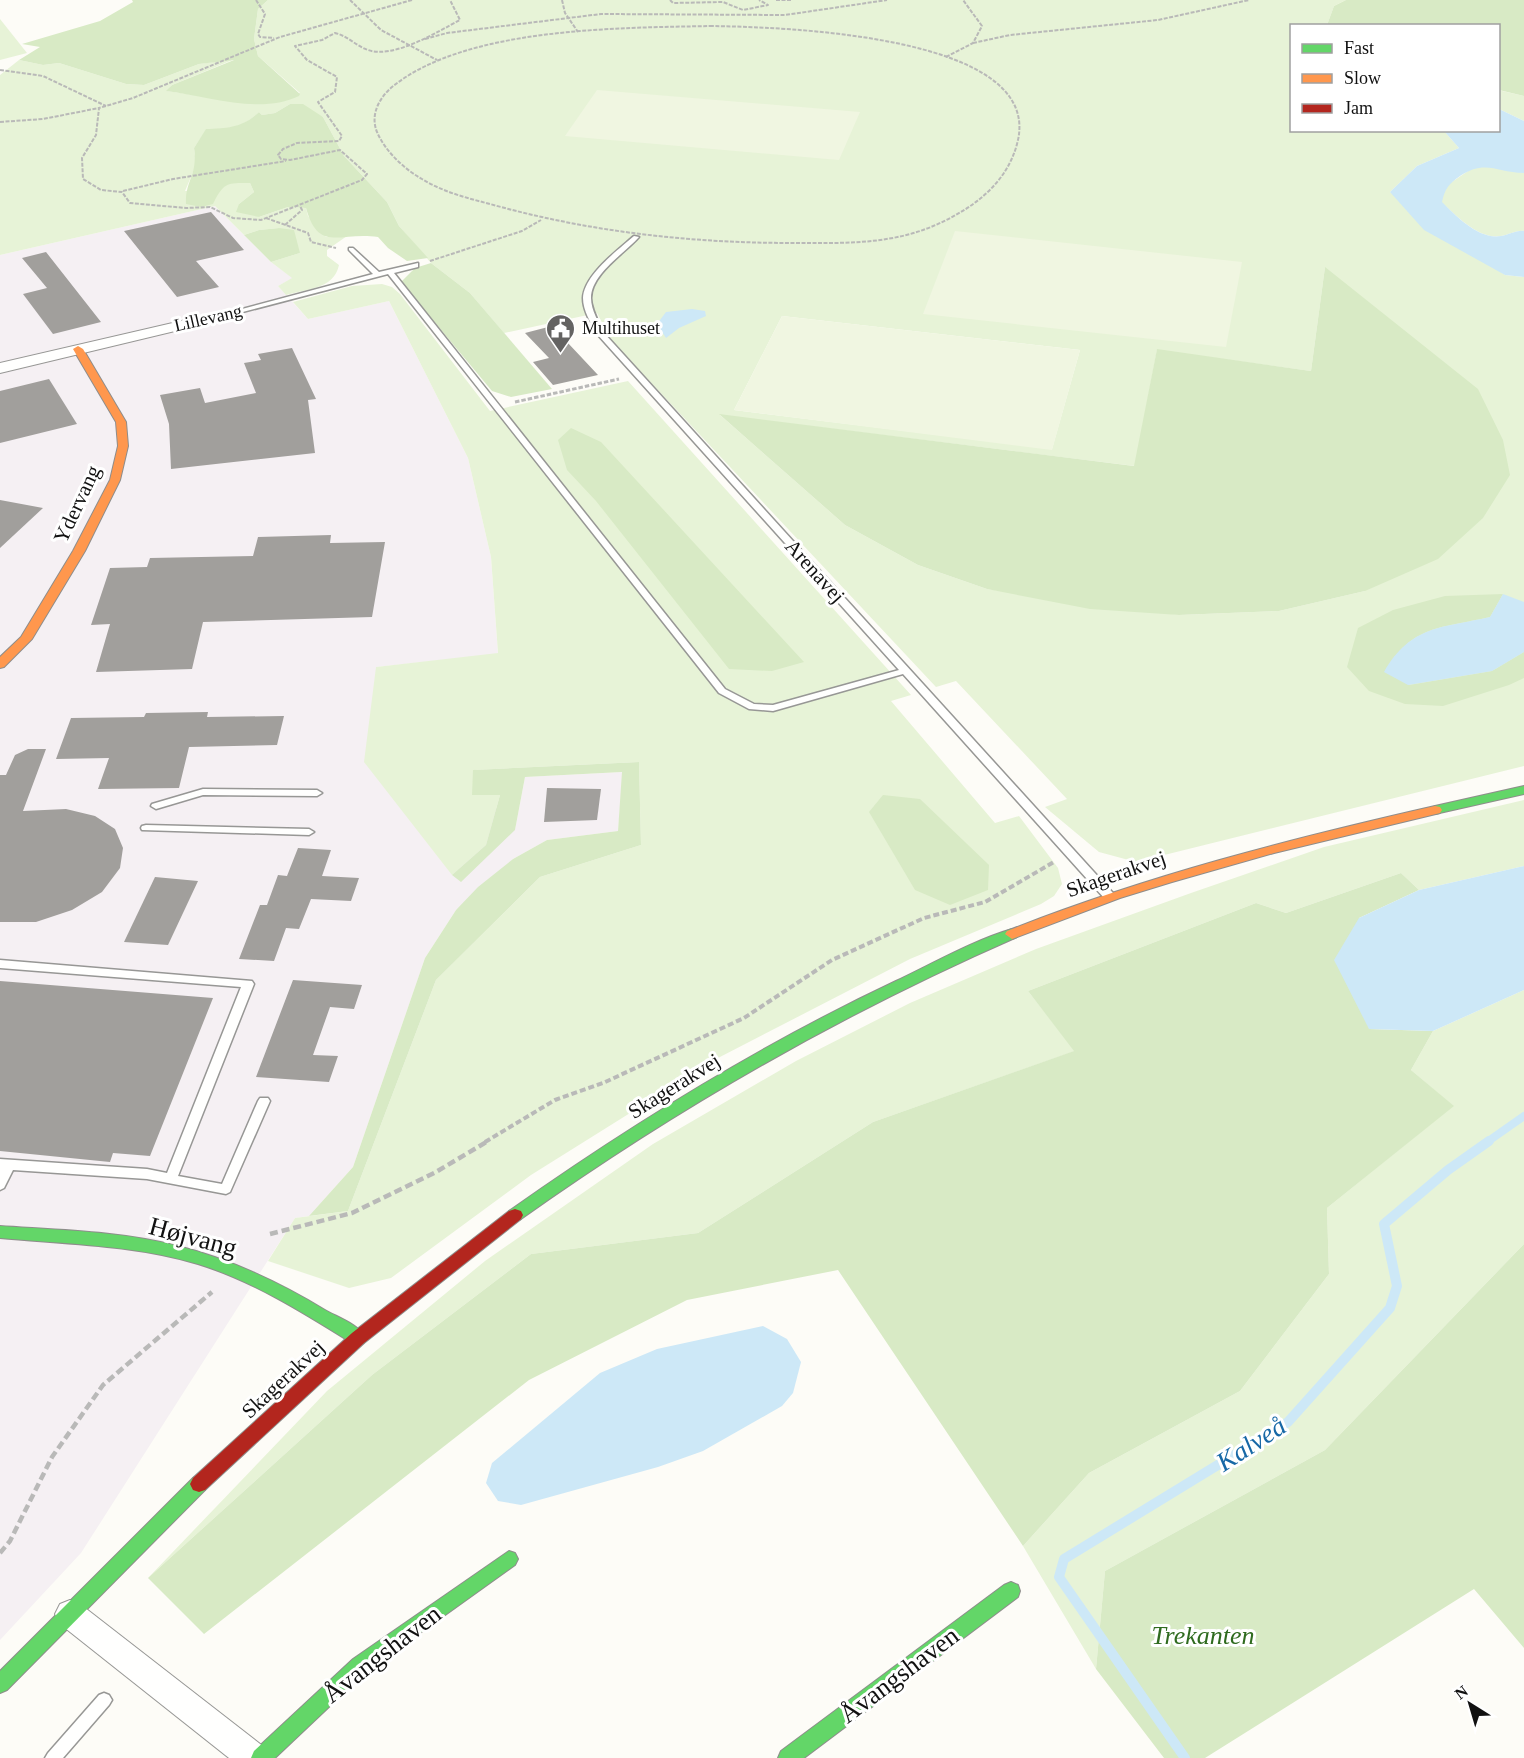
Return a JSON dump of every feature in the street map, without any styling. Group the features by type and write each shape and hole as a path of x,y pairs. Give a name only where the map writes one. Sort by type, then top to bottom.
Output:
{"street":[{"name":"Lillevang","path":"0,368 220,316"},
{"name":"Ydervang","path":"0,663 26,639 79,551 115,480 123,446 121,422 108,396 78,349"},
{"name":"Skagerakvej","path":"0,1684 183,1500 358,1338 524,1207 730,1074 930,969 1109,896 1252,853 1524,790"},
{"name":"Højvang","path":"0,1232 113,1242 178,1252 262,1282 358,1338"},
{"name":"Åvangshaven","path":"261,1758 360,1665 509,1559"},
{"name":"Åvangshaven","path":"788,1758 1011,1591"},
{"path":"70,1614 253,1758"}],"lane":[{"name":"Arenavej","path":"636,237 596,275 586,297 601,334 1109,896"},
{"path":"351,249 378,275"},
{"name":"Lillevang","path":"220,316 415,265"},
{"path":"390,272 723,691 752,707 773,708 905,671"},
{"path":"156,806 203,792 316,793"},
{"path":"146,828 309,832"},
{"path":"0,964 248,984 171,1179"},
{"path":"0,1185 4,1164 147,1174 226,1189 264,1101"},
{"path":"53,1758 104,1700"}],"path":[{"path":"256,0 265,14 258,34 266,38 280,37"},
{"path":"350,0 381,30 437,60"},
{"path":"0,122 43,119 107,106 227,61 280,37 412,0"},
{"path":"416,42 460,20 450,0"},
{"path":"562,0 568,18 578,32"},
{"path":"670,0 674,3 723,2 743,10 768,5 759,0"},
{"path":"776,0 791,0"},
{"path":"290,160 281,159 278,155 283,147 297,142 339,141 342,136 318,102 335,92 337,77 327,69 310,63 295,46 322,40 335,33 373,52 383,53 447,33 568,18 610,14 785,15 887,0"},
{"path":"963,0 982,26 973,43"},
{"path":"946,57 973,43 1010,35 1158,20 1249,0"},
{"path":"765,26 845,34 946,57 981,73 1004,89 1018,107 1020,134 1013,164 997,186 966,209 933,226 900,237 867,243 753,244 636,237 542,220 434,186 404,170 385,145 374,124 377,104 391,86 437,60 509,41 578,32 647,27 765,26"},
{"path":"0,70 42,76 107,106"},
{"path":"99,108 99,130 93,146 82,158 82,179 102,191 122,192 143,184 226,170 269,166 340,150 367,174 362,180 300,206 250,221 233,218 210,207 186,208 130,203 122,192"},
{"path":"285,225 302,210 300,206"},
{"path":"266,218 308,232 311,242 334,248 351,249"},
{"path":"415,265 493,241 542,220"},
{"path":"496,406 638,375"},
{"path":"270,1234 352,1213 436,1172 555,1100 603,1083 744,1018 832,960 924,918 985,902 1032,877 1070,852"},
{"path":"0,1553 10,1541 52,1457 103,1385 235,1272"}],"shaded area":[{"path":"215,206 271,262 293,278 278,286 308,319 389,301 468,458 491,557 498,654 376,667 515,830 525,777 623,772 618,831 547,840 513,859 456,910 425,958 353,1167 309,1216 295,1218 81,1553 0,1640 0,255"}],"green space":[{"path":"132,0 268,0 258,9 254,39 258,56 300,94 299,96 268,104 251,104 166,91 172,85 234,60 199,64 144,85 126,84 59,63 43,65 19,60 40,47 22,44 100,21 133,2"},
{"path":"268,0 1346,0 1334,6 1327,24 1290,24 1290,132 1445,132 1459,148 1417,166 1390,192 1505,275 1524,277 1524,766 1136,862 1099,852 1045,807 1067,799 956,681 936,687 611,340 597,313 504,333 470,293 431,263 399,226 387,202 344,156 323,117 290,104 275,113 262,115 259,112 246,122 234,127 206,130 194,148 196,165 185,191 220,189 229,183 250,183 254,192 239,204 259,217 288,207 306,208 308,216 326,237 347,236 327,250 327,256 339,265 332,279 326,283 286,295 278,286 292,278 271,262 300,253 279,228 259,230 244,235 215,206 0,255 0,75 19,60 43,65 59,63 126,84 144,85 199,64 235,59 172,85 167,91 241,102 300,93 258,56 254,39 258,9","holes":["1325,267 1365,591 1279,611 1179,615 987,589 918,565 845,525 720,415 1135,466 1157,350 1311,371","782,316 1080,350 1052,449 734,410"]},
{"path":"1346,0 1524,0 1524,96 1500,90 1500,24 1327,24 1334,6"},
{"path":"0,19 27,53 0,60"},
{"path":"597,90 860,112 839,160 565,136"},
{"path":"1500,90 1524,96 1524,121 1500,109"},
{"path":"290,104 303,104 323,117 344,156 387,202 399,226 428,258 407,261 388,248 378,237 333,238 324,236 311,222 306,208 288,207 259,217 236,212 239,204 254,192 250,183 227,185 220,191 213,204 201,207 186,204 187,189 194,165 194,148 206,129 234,126 259,112 262,115 275,113"},
{"path":"1474,167 1494,167 1524,173 1524,231 1501,236 1485,234 1469,226 1441,202 1446,186"},
{"path":"279,228 294,230 300,253 271,262 244,235 259,230"},
{"path":"955,231 1242,262 1226,347 923,314"},
{"path":"431,263 470,293 552,389 511,397 492,391 401,282 415,268"},
{"path":"1325,267 1478,389 1503,440 1510,475 1483,518 1438,559 1365,591 1279,611 1179,615 1090,609 987,589 918,565 845,525 719,414 1134,466 1157,349 1311,371"},
{"path":"382,284 392,287 400,294 490,411 628,381 911,695 891,701 995,823 1019,816 1058,868 1062,884 1054,896 1041,904 910,959 718,1058 531,1175 391,1278 349,1288 268,1261 295,1218 348,1211 436,980 540,877 641,845 639,762 474,770 473,795 500,795 486,845 452,875 364,762 376,667 498,653 491,557 468,458 389,301 308,319 293,302 352,286"},
{"path":"782,316 1080,350 1052,450 734,410"},
{"path":"571,428 601,442 804,662 772,671 729,669 596,501 567,470 558,440"},
{"path":"1503,594 1490,617 1443,627 1417,637 1395,657 1385,672 1409,685 1492,671 1524,652 1524,678 1443,706 1405,704 1369,691 1347,667 1358,628 1393,610 1445,596"},
{"path":"639,762 641,845 540,877 436,980 348,1211 309,1216 353,1167 425,958 456,910 478,887 513,859 547,840 618,831 622,772 525,777 515,830 461,882 452,875 486,845 500,795 472,795 473,770"},
{"path":"883,795 920,799 989,865 988,890 950,905 915,890 869,812"},
{"path":"1524,800 1524,866 1419,890 1401,873 1286,913 1256,903 1028,991 1075,1051 873,1122 698,1233 531,1254 372,1375 148,1578 327,1391 485,1261 653,1144 796,1061 910,1003 1036,949 1191,893 1324,847"},
{"path":"1401,873 1419,890 1359,918 1369,1029 1433,1031 1411,1070 1454,1106 1327,1208 1329,1274 1240,1391 1089,1473 1023,1546 838,1270 687,1300 529,1380 204,1634 148,1578 372,1375 531,1254 698,1233 873,1122 1074,1051 1028,991 1256,903 1286,913"},
{"path":"1524,990 1524,1244 1325,1450 1105,1571 1096,1669 1023,1546 1089,1473 1240,1391 1329,1274 1327,1208 1453,1106 1411,1070 1433,1031"},
{"name":"Trekanten","path":"1524,1244 1524,1648 1474,1589 1205,1758 1164,1758 1096,1669 1105,1571 1325,1450"}],"water":[{"path":"1500,109 1524,121 1524,173 1477,168 1450,184 1442,202 1469,226 1484,234 1501,236 1524,231 1524,277 1505,275 1424,230 1390,192 1417,166 1459,148 1445,132 1500,132"},
{"path":"692,309 705,311 706,316 679,328 666,338 657,324 666,312"},
{"path":"1503,594 1524,602 1524,652 1492,671 1408,685 1384,672 1405,645 1417,637 1442,627 1490,617"},
{"path":"1524,866 1524,990 1433,1031 1369,1029 1334,960 1359,918 1419,890"},
{"path":"763,1326 787,1339 801,1362 793,1393 782,1406 703,1451 658,1467 521,1505 498,1501 486,1483 492,1463 600,1373 657,1349"}],"building":[{"path":"211,212 244,250 196,261 219,287 177,297 124,231"},
{"path":"46,252 101,322 53,334 23,294 47,288 22,258"},
{"name":"Multihuset","path":"552,326 598,375 553,385 533,362 549,358 525,333"},
{"path":"292,348 316,399 308,400 315,453 171,469 169,424 160,395 200,388 205,403 256,393 244,363 261,360 258,354"},
{"path":"49,379 77,424 0,443 0,391"},
{"path":"0,500 43,508 0,548"},
{"path":"331,535 330,543 385,542 372,617 203,622 192,669 96,672 110,624 91,625 110,568 147,567 150,558 253,556 258,537"},
{"path":"208,712 207,717 284,716 277,745 189,747 179,788 98,789 109,758 56,759 71,718 144,717 146,713"},
{"path":"28,749 46,749 23,811 66,809 95,816 115,829 123,848 120,868 102,892 72,910 36,922 0,922 0,775 6,775 15,755"},
{"path":"547,788 601,789 597,820 544,822"},
{"path":"298,848 331,850 322,876 359,878 351,901 311,899 299,929 286,928 274,961 239,959 260,905 267,905 278,875 287,876"},
{"path":"155,877 198,881 168,945 124,942"},
{"path":"293,980 362,985 354,1009 330,1007 313,1055 338,1056 329,1082 256,1077"},
{"path":"0,981 213,998 150,1156 113,1153 110,1162 0,1151"}],"waterway":[{"name":"Kalveå","path":"1487,1142 1524,1116"},
{"name":"Kalveå","path":"1185,1758 1059,1577 1064,1559 1288,1422 1390,1308 1397,1286 1384,1224 1448,1170 1489,1141"}],"traffic: fast":[{"path":"1435,810 1524,790"},
{"path":"515,1215 631,1135 755,1060 883,992 1012,934"},
{"path":"0,1232 133,1244 155,1247 201,1259 271,1288 358,1338"},
{"path":"0,1684 199,1484"},
{"path":"261,1758 360,1665 509,1559"},
{"path":"788,1758 1011,1591"}],"traffic: slow":[{"path":"0,664 26,639 79,551 115,480 123,446 121,422 78,349"},
{"path":"1012,934 1115,895 1168,878 1327,835 1435,810"}],"traffic: jam":[{"path":"199,1484 358,1338 515,1215"}],"place":[{"name":"Multihuset","path":"561,354"}]}
